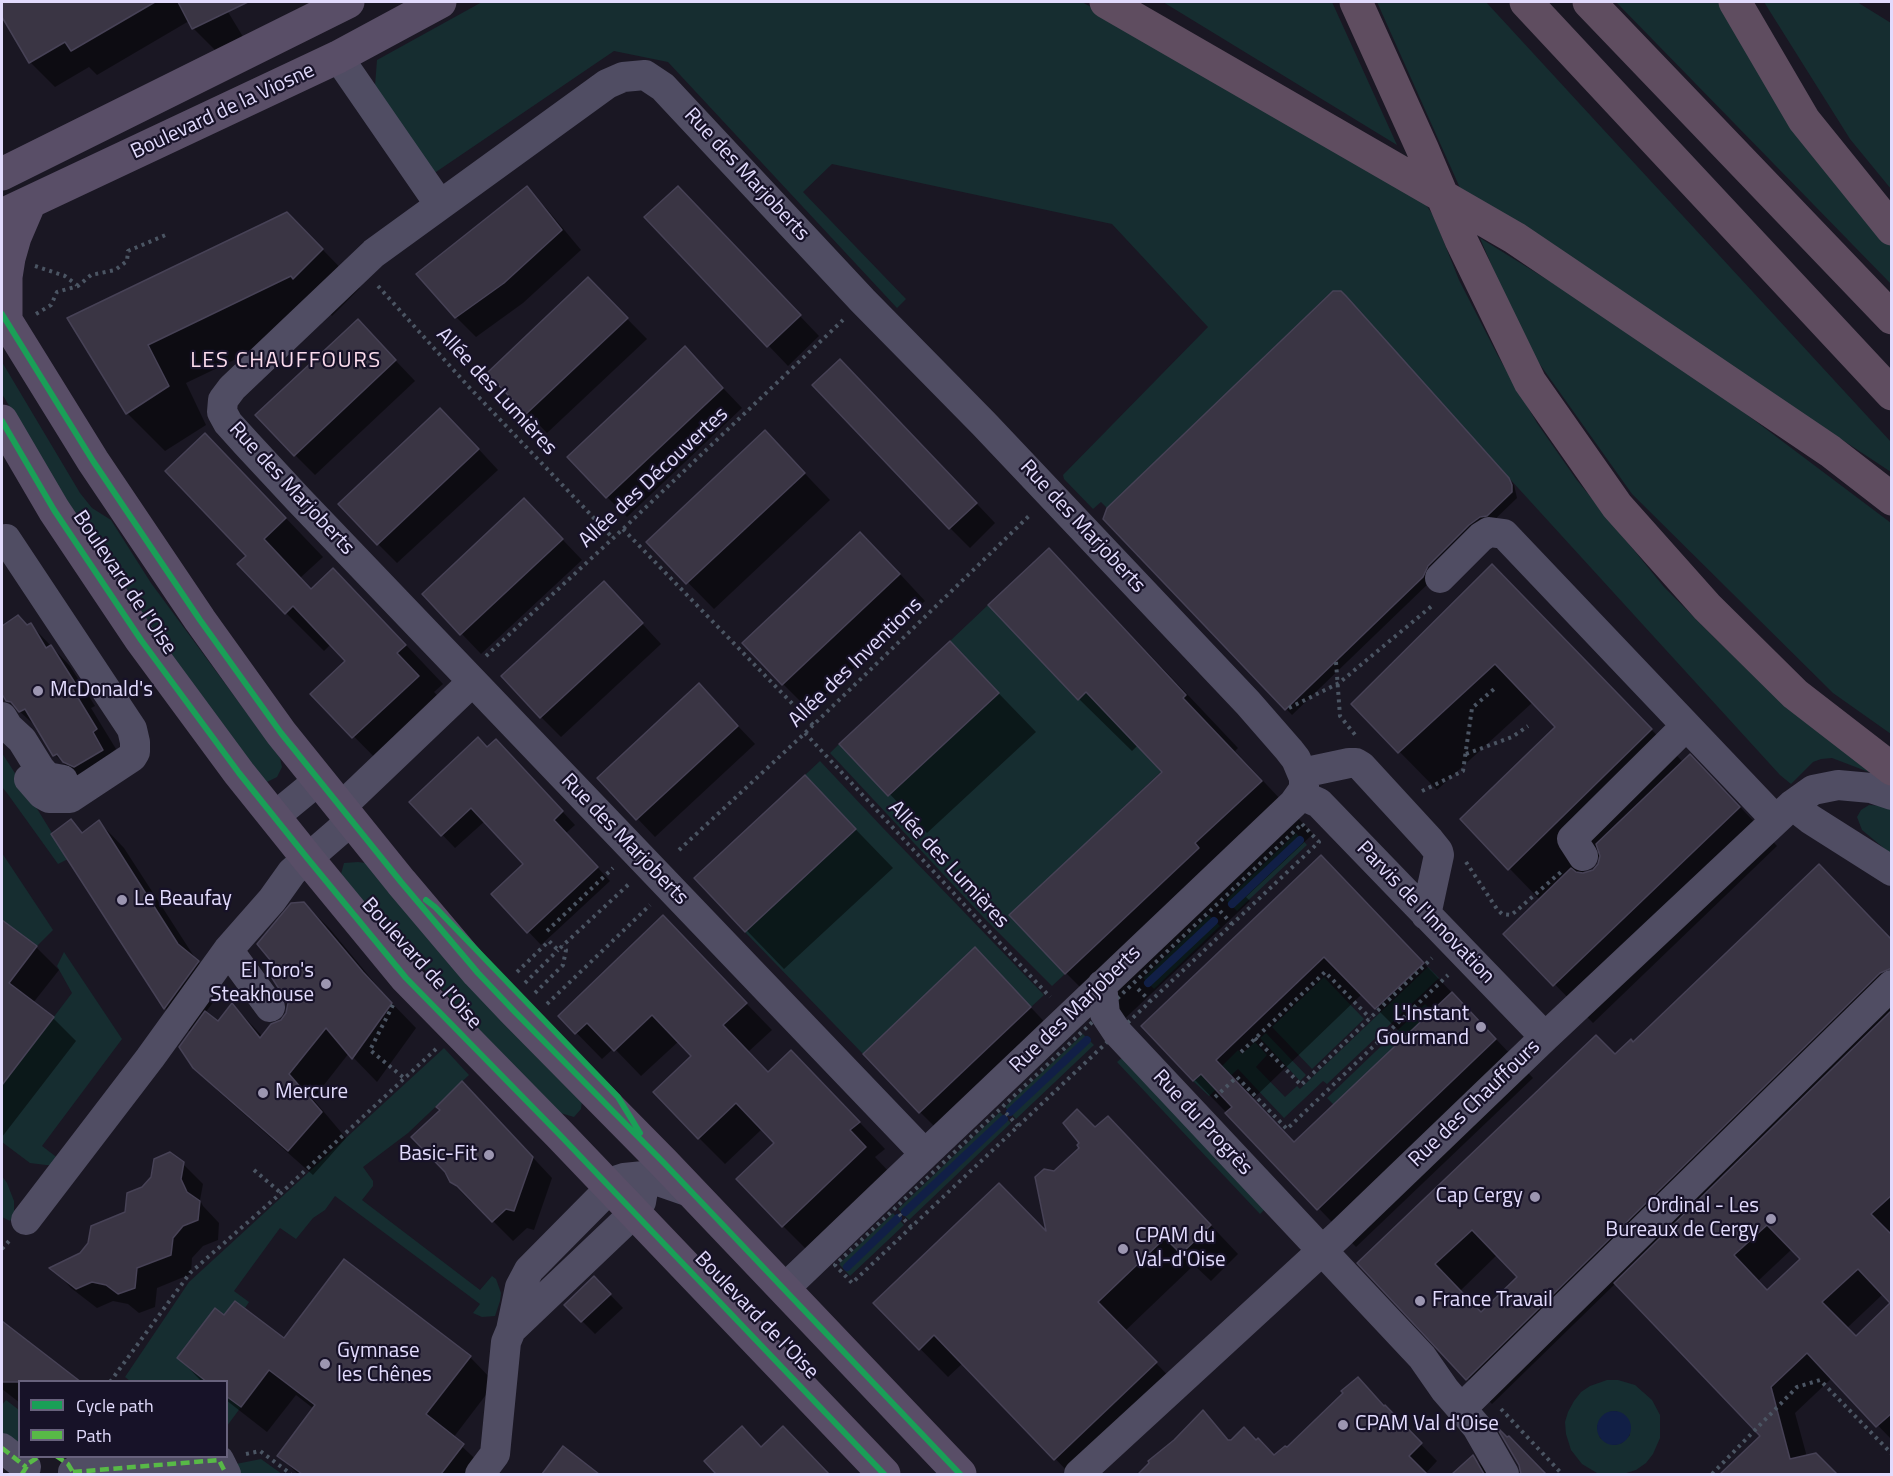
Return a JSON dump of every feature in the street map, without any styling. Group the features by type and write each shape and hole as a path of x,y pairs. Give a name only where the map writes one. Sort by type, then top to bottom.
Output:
{"highway":[{"path":"1106,2 1515,238 1830,452 1892,499"},
{"path":"1356,2 1461,240 1530,382 1617,506 1707,607 1795,694 1892,769"},
{"path":"1526,2 1892,394"},
{"path":"1589,2 1892,318"},
{"path":"1735,2 1803,120 1892,229"}],"main road":[{"name":"Boulevard de la Viosne","path":"11,167 348,2"},
{"name":"Boulevard de la Viosne","path":"16,209 338,57 440,2"},
{"path":"15,316 6,277 15,237 16,209"},
{"name":"Boulevard de l'Oise","path":"15,316 93,461 200,620 281,733 401,882 478,973 644,1155 693,1194 960,1474"},
{"name":"Boulevard de l'Oise","path":"2,421 54,510 141,640 239,773 406,978 610,1187 884,1474"}],"street":[{"path":"338,57 440,205"},
{"name":"Rue des Marjoberts","path":"784,1289 1069,1017 1108,1009 1285,812 1302,784 1289,750 1248,703 1051,494 863,301 663,87 645,75 623,77 608,84 374,253 232,388 223,400 222,412 228,423 254,452 925,1154"},
{"path":"1439,589 1481,537 1489,532 1504,534 1686,726 1784,813 1810,819 1892,871"},
{"path":"5,722 10,747 29,779 42,794 49,798 59,800 70,798 132,757 135,752 132,729 6,538"},
{"path":"29,779 37,782 64,780 83,774 117,751 120,741 117,728 68,655 66,649 68,632"},
{"path":"26,1220 150,1058 228,950 272,900 292,872 308,859 346,813 469,678"},
{"path":"5,722 22,740 47,777 64,780"},
{"path":"1583,856 1572,839 1686,726"},
{"path":"1302,784 1349,763 1361,766 1438,851 1439,859 1426,915"},
{"path":"274,817 319,780"},
{"name":"Parvis de l'Innovation","path":"1302,784 1545,1037"},
{"name":"Rue des Chauffours","path":"1079,1474 1317,1255 1784,813 1813,790 1831,786 1871,788 1892,795"},
{"path":"228,950 270,1006"},
{"path":"1463,1396 1892,986"},
{"name":"Rue du Progrès","path":"1108,1009 1412,1367 1463,1396 1504,1474"},
{"path":"480,1474 495,1454 506,1342 511,1330 520,1287 529,1270 610,1187 624,1178 644,1155"},
{"path":"511,1330 634,1213 641,1202 644,1155"},
{"path":"2,1448 29,1466"},
{"path":"68,1468 222,1467"}],"path":[{"path":"15,316 51,305 57,292 78,286 91,275 115,270 127,261 128,250 168,234"},
{"path":"34,265 65,276 78,286"},
{"path":"623,529 813,725"},
{"path":"1288,708 1339,683 1439,589"},
{"path":"1395,803 1463,771 1472,708 1494,689"},
{"path":"1465,754 1512,737 1527,726"},
{"path":"1108,1009 835,1265 852,1283 1018,1126 1108,1009 1232,924 1319,842 1302,824 1108,1009"},
{"path":"547,931 618,863"},
{"path":"524,983 630,883"},
{"path":"546,1006 654,900"},
{"path":"1215,906 1232,924"},
{"path":"534,994 563,965 566,950 549,941 536,954"},
{"path":"1255,1038 1301,1085 1432,957"},
{"path":"1241,1052 1325,972 1370,1018"},
{"path":"1210,1102 1237,1077 1287,1129 1449,974"},
{"path":"404,1078 370,1050 406,978"},
{"path":"113,1380 190,1273 281,1193 438,1046"},
{"path":"1001,1108 1018,1126"},
{"path":"254,1170 281,1193"},
{"path":"895,1209 911,1227"},
{"path":"1712,1474 1797,1387 1821,1380 1892,1454"},
{"path":"1463,1396 1562,1474"},
{"path":"222,1467 260,1451 291,1474"}],"green space":[{"path":"482,2 1082,2 1331,144 1424,202 1433,215 1459,280 1498,356 1537,423 1576,479 1664,587 1722,645 1874,774 1832,758 1813,762 1791,784 1780,775 1342,293 1334,291 1329,294 1107,508 1101,502 1093,509 1064,479 1063,475 1208,327 1112,224 832,164 803,192 906,299 897,308 668,62 614,51 433,174 375,86 377,60"},
{"path":"1163,2 1332,2 1397,145"},
{"path":"1377,2 1486,2 1891,442 1891,472 1460,188"},
{"path":"1616,2 1721,2 1891,245 1891,284"},
{"path":"1764,2 1857,2 1891,23 1891,189 1850,139"},
{"path":"1480,238 1661,350 1891,523 1891,734 1833,693 1632,494 1524,342"},
{"path":"2,362 80,493 92,508 111,520 151,583 280,758 282,767 277,777 267,782 258,777 217,723 93,543 2,394"},
{"path":"988,605 1094,684 1167,766 1010,915 1065,974 1052,986 984,918 830,753 839,744 889,796 999,693 950,641"},
{"path":"2,753 68,859 58,864 2,787"},
{"path":"820,761 1044,995 1031,1007 975,948 863,1054 745,932 856,829 805,775"},
{"path":"1869,805 1885,806 1891,809 1891,854 1862,830 1857,817 1861,810"},
{"path":"1296,833 1307,845 1237,911 1226,900"},
{"path":"2,853 53,930 37,946 2,920"},
{"path":"344,863 366,863 582,1101 581,1109 574,1117 557,1112 473,1024 350,886 341,874"},
{"path":"1209,915 1220,926 1154,989 1143,978"},
{"path":"64,952 122,1039 42,1146 59,1159 53,1165 46,1165 30,1163 2,1142 2,1085 72,993 57,966"},
{"path":"1428,967 1439,978 1327,1084 1323,1081 1284,1118 1238,1069 1209,1096 1193,1081 1208,1067 1215,1073 1238,1050 1242,1054 1255,1042 1267,1055 1256,1067 1285,1097 1297,1086 1300,1089"},
{"path":"1324,977 1364,1019 1312,1069 1272,1027"},
{"path":"1425,1004 1429,1008 1420,1017 1422,1021 1334,1105 1327,1098"},
{"path":"1266,1033 1306,1075 1300,1081 1260,1038"},
{"path":"1083,1034 1094,1045 1016,1119 1005,1107"},
{"path":"444,1048 469,1075 408,1133 363,1167 373,1181 373,1186 362,1200 480,1290 492,1276 496,1279 501,1293 495,1316 482,1317 473,1313 480,1304 335,1196 325,1210 313,1218 296,1239 280,1228 234,1291 249,1302 245,1308 235,1301 224,1315 215,1308 177,1358 206,1380 129,1380 125,1377 189,1282"},
{"path":"1125,1055 1268,1206 1260,1214 1117,1062"},
{"path":"1000,1112 1011,1123 909,1220 898,1209"},
{"path":"2,1176 14,1201 14,1216 10,1221 2,1217"},
{"path":"893,1213 904,1225 850,1276 839,1264"},
{"path":"1607,1380 1618,1380 1635,1385 1652,1400 1660,1415 1660,1438 1653,1454 1636,1470 1623,1474 1597,1473 1582,1464 1571,1450 1565,1422 1574,1401 1590,1386","holes":["1617,1411 1630,1435 1622,1443 1614,1445 1600,1438 1597,1426 1609,1412"]},
{"path":"228,1397 241,1407 228,1425"},
{"path":"6,1400 18,1409 18,1448 2,1438 2,1405"},
{"path":"261,1459 282,1474 237,1474 236,1464"}],"water":[{"path":"1614,1411 1626,1416 1631,1428 1626,1440 1614,1445 1602,1440 1597,1428 1602,1416"}],"building":[{"path":"2,2 155,2 71,51 65,42 29,63 2,17"},
{"path":"178,2 248,2 192,29"},
{"path":"527,186 562,230 504,283 455,318 416,274"},
{"path":"678,186 801,315 767,347 644,217"},
{"path":"287,212 323,249 293,279 291,276 148,345 169,386 126,414 67,318"},
{"path":"588,277 628,318 526,414 487,373"},
{"path":"1333,291 1341,291 1346,296 1509,478 1512,492 1487,516 1480,517 1469,525 1428,566 1423,577 1285,710 1103,519 1107,508"},
{"path":"358,319 396,360 294,456 255,415"},
{"path":"685,346 723,388 606,498 567,457"},
{"path":"840,359 977,503 949,529 812,385"},
{"path":"440,408 479,449 377,545 338,504"},
{"path":"765,430 805,473 686,584 646,542"},
{"path":"205,433 286,518 264,539 311,589 333,568 406,645 397,653 419,676 352,738 310,694 345,661 293,606 285,614 237,564 246,556 165,471"},
{"path":"524,498 563,539 460,635 422,594"},
{"path":"860,532 900,574 782,685 742,643"},
{"path":"1049,548 1186,695 1183,698 1262,781 1195,843 1199,848 1065,974 1009,915 1162,772 1086,692 1078,700 988,605"},
{"path":"1492,564 1652,729 1508,870 1460,819 1555,727 1495,664 1398,753 1351,704"},
{"path":"604,581 643,623 540,718 501,676"},
{"name":"McDonald's","path":"18,615 27,625 31,623 46,648 51,645 77,686 72,688 97,729 93,732 103,750 74,767 63,762 57,754 53,756 25,709 19,712 11,702 6,701 2,694 2,626"},
{"path":"950,641 999,693 888,796 839,744"},
{"path":"699,683 738,726 636,820 597,778"},
{"path":"478,737 487,747 496,739 563,811 554,820 598,867 527,933 491,894 523,864 471,808 441,836 409,802"},
{"path":"1690,754 1740,807 1553,986 1503,934 1571,868 1583,873 1593,870 1600,856 1596,844"},
{"path":"805,775 856,829 745,932 694,878"},
{"name":"Le Beaufay","path":"71,819 82,833 99,820 178,944 199,961 164,1009 51,834"},
{"path":"1321,855 1424,963 1375,1009 1324,957 1216,1060 1294,1142 1452,992 1496,1039 1317,1210 1225,1113 1232,1107 1201,1074 1193,1081 1141,1026"},
{"path":"1819,864 1892,940 1892,968 1880,973 1466,1380 1357,1263 1596,1035 1615,1054 1631,1039 1633,1042","holes":["1472,1230 1517,1277 1481,1312 1435,1264"]},
{"path":"304,902 392,1003 352,1059 326,1028 289,1074 322,1112 288,1151 193,1068 179,1047 205,1011 218,1021 232,1003 260,1038 271,1024 281,1020 286,1013 288,1003 272,978 280,972 257,944 291,903"},
{"path":"663,915 747,1003 723,1025 768,1072 791,1050 860,1122 850,1130 866,1147 782,1227 736,1179 774,1143 736,1103 698,1139 653,1092 691,1056 652,1015 614,1051 587,1023 575,1034 558,1016"},
{"path":"2,920 37,946 9,983 54,1017 2,1085"},
{"path":"975,947 1031,1007 919,1113 863,1054"},
{"name":"Ordinal - Les Bureaux de Cergy","path":"1892,1010 1892,1195 1871,1214 1892,1235 1892,1413 1876,1427 1807,1353 1771,1387 1790,1459 1816,1453 1837,1474 1720,1474 1760,1436 1614,1283","holes":["1767,1225 1800,1259 1767,1290 1734,1255","1858,1269 1890,1303 1856,1336 1822,1302"]},
{"path":"462,1081 533,1157 514,1211 506,1209 492,1222 457,1186 450,1182 445,1172 411,1137 440,1110 436,1107"},
{"path":"1077,1109 1095,1127 1108,1116 1211,1225 1181,1254 1165,1238 1098,1302 1157,1362 1054,1460 934,1335 919,1350 873,1303 999,1183 1046,1231 1035,1177 1044,1169 1054,1171 1079,1148 1077,1145 1079,1143 1063,1123"},
{"path":"170,1152 184,1162 181,1179 187,1192 200,1201 198,1220 183,1226 173,1238 171,1255 137,1268 135,1288 118,1294 106,1285 92,1282 76,1289 49,1268 80,1253 88,1243 91,1226 125,1212 127,1193 142,1187 151,1177 154,1159"},
{"name":"Gymnase les Chênes","path":"344,1259 471,1356 426,1414 464,1444 441,1474 302,1474 277,1456 315,1405 269,1370 241,1407 228,1397 228,1380 204,1380 177,1358 215,1308 224,1315 235,1301 284,1338"},
{"path":"594,1276 611,1294 581,1322 564,1305"},
{"path":"2,1321 78,1380 18,1380 18,1382 2,1382"},
{"name":"CPAM Val d'Oise","path":"1358,1377 1422,1443 1409,1456 1427,1474 1138,1474 1149,1463 1148,1461 1174,1440 1203,1410 1228,1440 1231,1440 1244,1427 1274,1455 1285,1446 1287,1447 1343,1393 1341,1391"},
{"path":"742,1426 761,1447 783,1426 829,1474 716,1474 704,1461"},
{"path":"1496,1426 1546,1474 1521,1474 1519,1465"},
{"path":"563,1446 599,1474 542,1474"},
{"path":"1473,1455 1484,1474 1452,1474"}],"waterway":[{"path":"1232,904 1300,840"},
{"path":"1148,983 1214,921"},
{"path":"1010,1112 1087,1040"},
{"path":"905,1212 1004,1119"},
{"path":"847,1267 898,1218"}],"marked path":[{"path":"2,1448 26,1467"},
{"path":"22,1474 29,1463 37,1458"},
{"path":"59,1458 68,1464 74,1474"},
{"path":"73,1472 219,1460 226,1474"}],"cycle path":[{"path":"2,314 93,461 200,620 281,733 401,882 478,973 664,1163 960,1474"},
{"path":"2,421 54,510 141,640 239,773 406,978 559,1134 884,1474"},
{"path":"426,900 618,1097 640,1133"}],"place":[{"name":"McDonald's","path":"38,691"},
{"name":"Le Beaufay","path":"122,900"},
{"name":"El Toro's Steakhouse","path":"326,984"},
{"name":"L'Instant Gourmand","path":"1481,1027"},
{"name":"Mercure","path":"263,1093"},
{"name":"Basic-Fit","path":"489,1155"},
{"name":"Cap Cergy","path":"1535,1197"},
{"name":"Ordinal - Les Bureaux de Cergy","path":"1771,1219"},
{"name":"CPAM du Val-d'Oise","path":"1123,1249"},
{"name":"France Travail","path":"1420,1301"},
{"name":"Gymnase les Chênes","path":"325,1364"},
{"name":"CPAM Val d'Oise","path":"1343,1425"}],"district":[{"name":"LES CHAUFFOURS","path":"286,362"}]}
